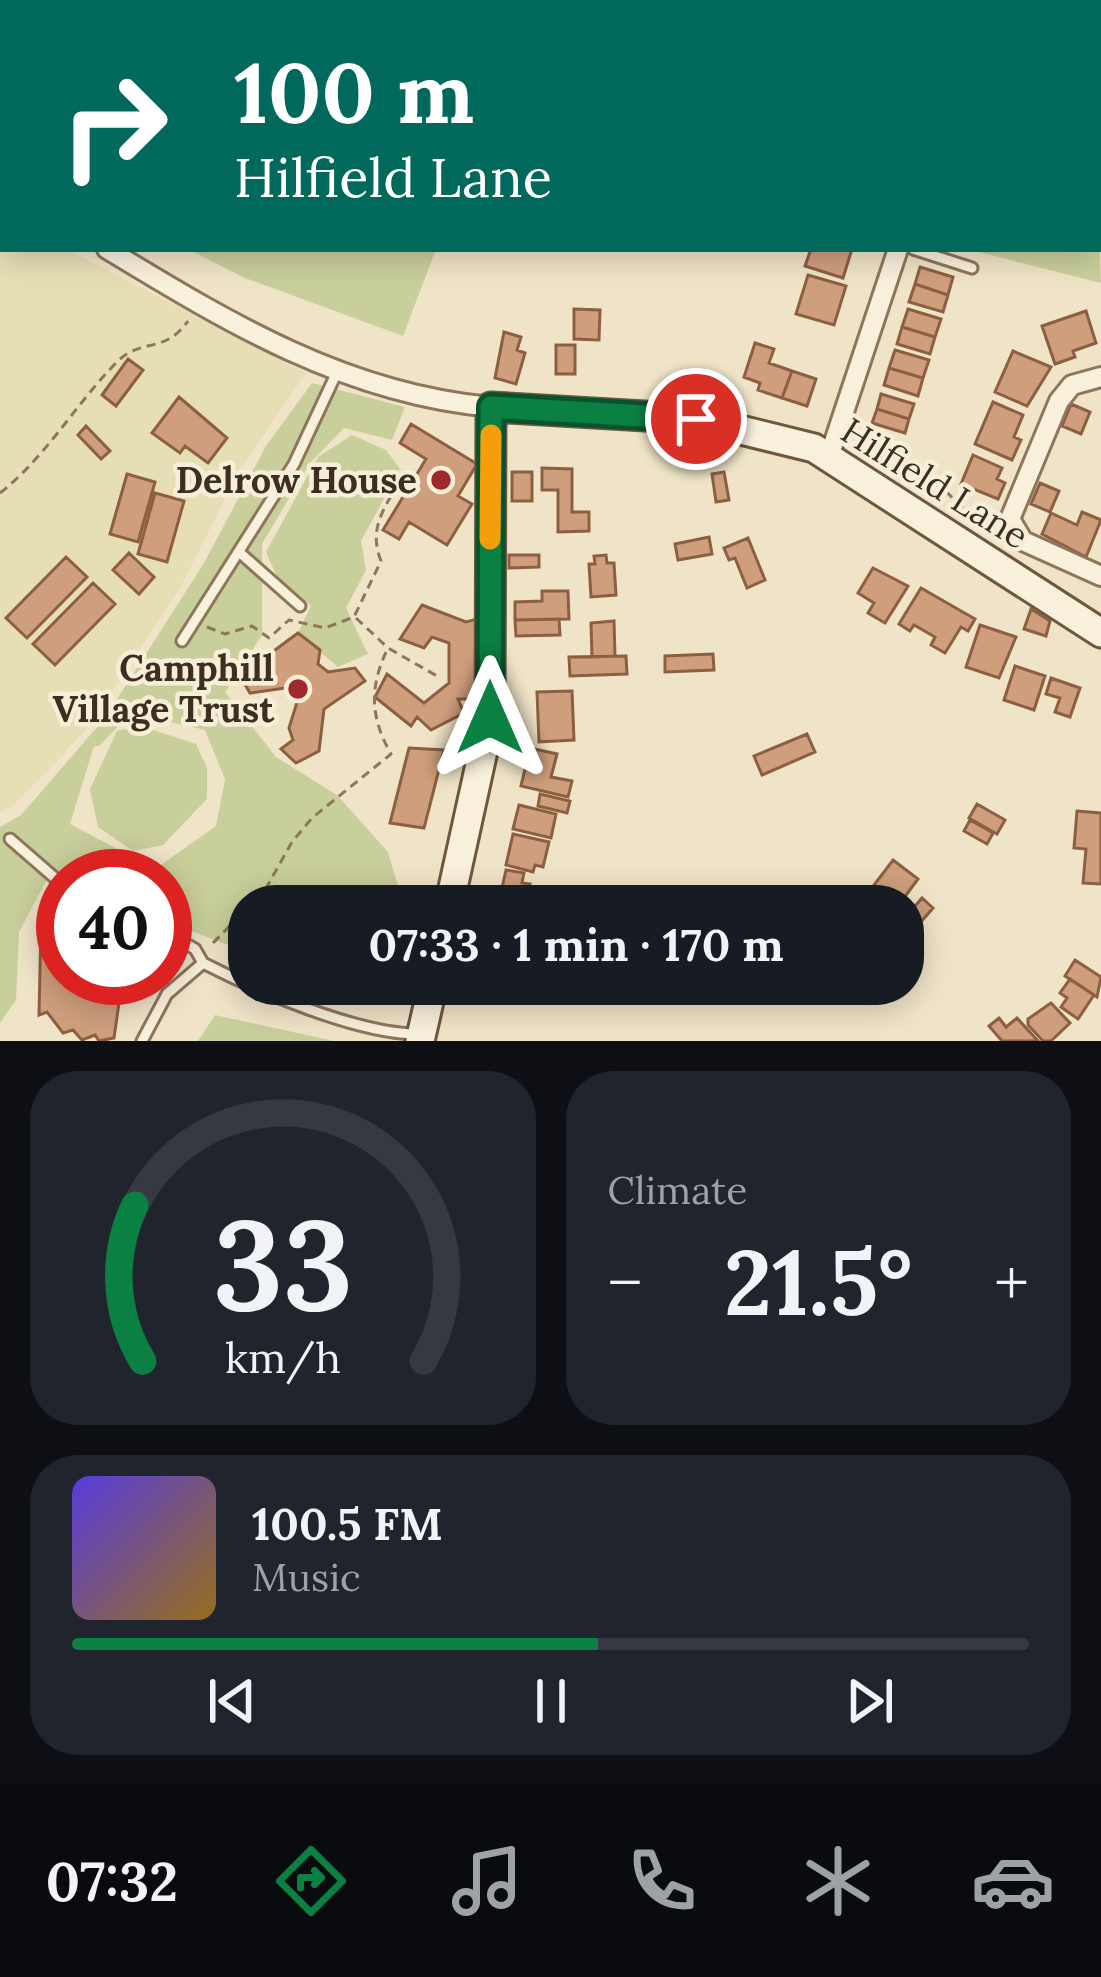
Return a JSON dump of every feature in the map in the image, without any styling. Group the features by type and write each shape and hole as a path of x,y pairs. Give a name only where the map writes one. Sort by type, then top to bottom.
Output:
{"street":[{"name":"Hilfield Lane","path":"112,252 240,330 397,392 491,407 696,419 814,448 1101,633"},
{"path":"829,458 897,252"},
{"path":"1101,376 1072,385 1059,401 1010,519 1023,541 1101,576"},
{"path":"454,885 490,718 491,407"},
{"path":"421,1038 428,1005"}],"lane":[{"path":"922,252 972,268"},
{"path":"182,641 294,464 337,372"},
{"path":"239,552 300,606"},
{"path":"10,838 36,861"},
{"path":"192,948 203,964 269,997 421,1038"},
{"path":"142,1041 166,994 203,964"}],"path":[{"path":"0,494 42,453 124,355 168,342 198,304"},
{"path":"841,426 944,489 999,538"},
{"path":"198,616 214,632 234,634 252,626 269,638 289,620 325,628 355,617 381,562 374,541 377,520 401,479"},
{"path":"355,617 388,648 437,676"},
{"path":"203,964 214,940 265,890 292,842 313,818 391,754 376,727 373,698 373,685 388,648"}],"shaded area":[{"path":"0,252 72,252 306,373 239,471 180,588 89,727 14,805 0,813"}],"green space":[{"path":"194,252 435,252 403,336 245,278"},
{"path":"979,252 1100,252 1101,283"},
{"path":"312,383 405,407 392,440 344,428 310,463 262,544 262,635 225,692 276,757 337,795 388,852 398,885 228,885 228,945 192,931 192,849 183,849 216,826 225,779 205,730 131,713 94,746 70,824 117,849 36,849 36,900 19,932 16,1000 0,1023 0,827 21,815 105,718 204,563 266,446"},
{"path":"352,435 386,450 400,469 361,541 366,570 346,608 368,654 338,667 298,633 311,606 277,577 266,552 318,457"},
{"path":"141,726 196,744 207,768 207,799 163,845 130,849 98,827 90,789 117,731"},
{"path":"215,1015 334,1041 198,1041"}],"building":[{"path":"810,252 851,252 843,278 805,266"},
{"path":"920,267 953,277 948,295 915,284"},
{"path":"808,275 846,286 834,325 796,314"},
{"path":"915,284 948,295 943,312 909,302"},
{"path":"574,309 600,310 599,340 574,339"},
{"path":"908,309 941,319 935,337 902,327"},
{"path":"1086,311 1096,343 1055,364 1042,326"},
{"path":"902,327 935,337 930,354 897,344"},
{"path":"504,332 521,337 517,350 525,353 516,384 495,378"},
{"path":"755,343 774,349 769,363 792,371 782,398 758,390 760,383 744,377"},
{"path":"556,345 575,345 575,374 556,374"},
{"path":"895,350 929,360 923,378 889,368"},
{"path":"1013,351 1051,367 1027,406 995,392"},
{"path":"128,359 143,370 116,406 102,395"},
{"path":"889,368 923,378 918,396 884,385"},
{"path":"792,371 816,379 807,406 782,398"},
{"path":"702,379 721,385 712,415 693,410"},
{"path":"881,394 914,404 909,419 877,409"},
{"path":"179,397 227,438 208,463 185,446 180,453 152,433"},
{"path":"993,402 1023,415 1014,437 1021,440 1012,460 975,444"},
{"path":"1071,404 1090,412 1081,434 1062,426"},
{"path":"877,409 909,419 905,433 872,423"},
{"name":"Delrow House","path":"411,424 477,464 458,496 472,504 447,545 409,522 399,539 383,530 426,459 400,443"},
{"path":"86,426 110,451 101,459 78,435"},
{"path":"973,455 1002,468 997,479 1005,483 998,499 961,484"},
{"path":"542,468 572,469 572,512 589,512 589,531 558,532 558,490 542,490"},
{"path":"512,472 532,472 532,501 512,501"},
{"path":"724,472 729,500 716,502 712,474"},
{"path":"127,474 155,482 138,542 110,534"},
{"path":"1040,483 1059,491 1050,512 1031,504"},
{"path":"155,493 184,501 167,562 138,554"},
{"path":"1082,512 1101,520 1086,557 1042,534 1051,513 1077,525"},
{"path":"709,537 712,554 678,560 675,544"},
{"path":"748,538 765,580 747,588 735,558 729,560 724,548"},
{"path":"129,553 154,577 139,594 113,570"},
{"path":"509,555 539,555 539,567 509,568"},
{"path":"606,555 607,563 614,563 616,595 591,597 589,564 595,564 594,556"},
{"path":"66,557 87,577 27,638 6,618"},
{"path":"873,568 908,586 885,623 868,613 874,603 858,593"},
{"path":"93,583 115,604 55,665 33,644"},
{"path":"921,588 975,619 968,631 961,627 945,653 931,645 935,637 914,625 910,631 899,624"},
{"path":"542,591 568,591 569,619 515,620 515,602 542,601"},
{"path":"422,605 466,622 481,618 478,699 458,699 464,713 431,730 417,717 411,726 375,697 387,674 424,703 449,683 449,643 432,637 424,648 400,639"},
{"path":"1031,609 1050,621 1046,636 1024,629"},
{"path":"559,619 560,635 516,636 515,620"},
{"path":"614,621 615,656 592,657 591,623"},
{"path":"980,625 1016,637 999,678 966,667"},
{"path":"298,633 320,650 318,664 328,672 355,668 365,681 324,709 319,751 296,763 281,749 293,740 289,728 298,699 285,688 250,693 240,676"},
{"path":"713,654 714,670 665,672 665,656"},
{"path":"626,656 627,674 570,676 569,657"},
{"path":"1015,666 1045,676 1034,710 1004,700"},
{"path":"1051,678 1080,688 1070,717 1055,712 1060,698 1046,694"},
{"path":"572,691 574,740 539,742 537,692"},
{"path":"807,734 815,752 762,775 754,756"},
{"path":"409,748 444,750 424,828 390,823"},
{"path":"530,748 557,754 551,777 572,781 568,797 521,786"},
{"path":"540,794 570,801 567,813 538,806"},
{"path":"977,804 1005,820 997,834 969,818"},
{"path":"519,805 556,814 551,838 513,829"},
{"path":"1077,811 1101,813 1101,884 1083,883 1086,849 1074,848"},
{"path":"970,820 993,833 987,844 964,831"},
{"path":"513,834 549,842 543,867 535,865 533,872 506,865"},
{"path":"893,860 918,879 914,885 874,885"},
{"path":"506,870 524,873 522,883 530,884 530,885 503,885"},
{"path":"1075,960 1101,977 1097,997 1065,976"},
{"path":"1070,979 1094,995 1078,1019 1061,1007 1067,998 1060,993"},
{"path":"1051,1003 1070,1023 1051,1041 1043,1041 1028,1019"},
{"path":"39,1005 119,1005 114,1038 99,1041 95,1035 82,1040 73,1030 63,1033 47,1012 39,1015"},
{"path":"999,1018 1006,1027 1017,1018 1038,1041 1002,1041 989,1026"}],"slow traffic":[{"path":"490,539 491,435"}],"place":[{"name":"Delrow House","path":"441,480"},
{"name":"Camphill Village Trust","path":"298,689"}],"route":[{"path":"490,718 491,407 696,419"}]}
